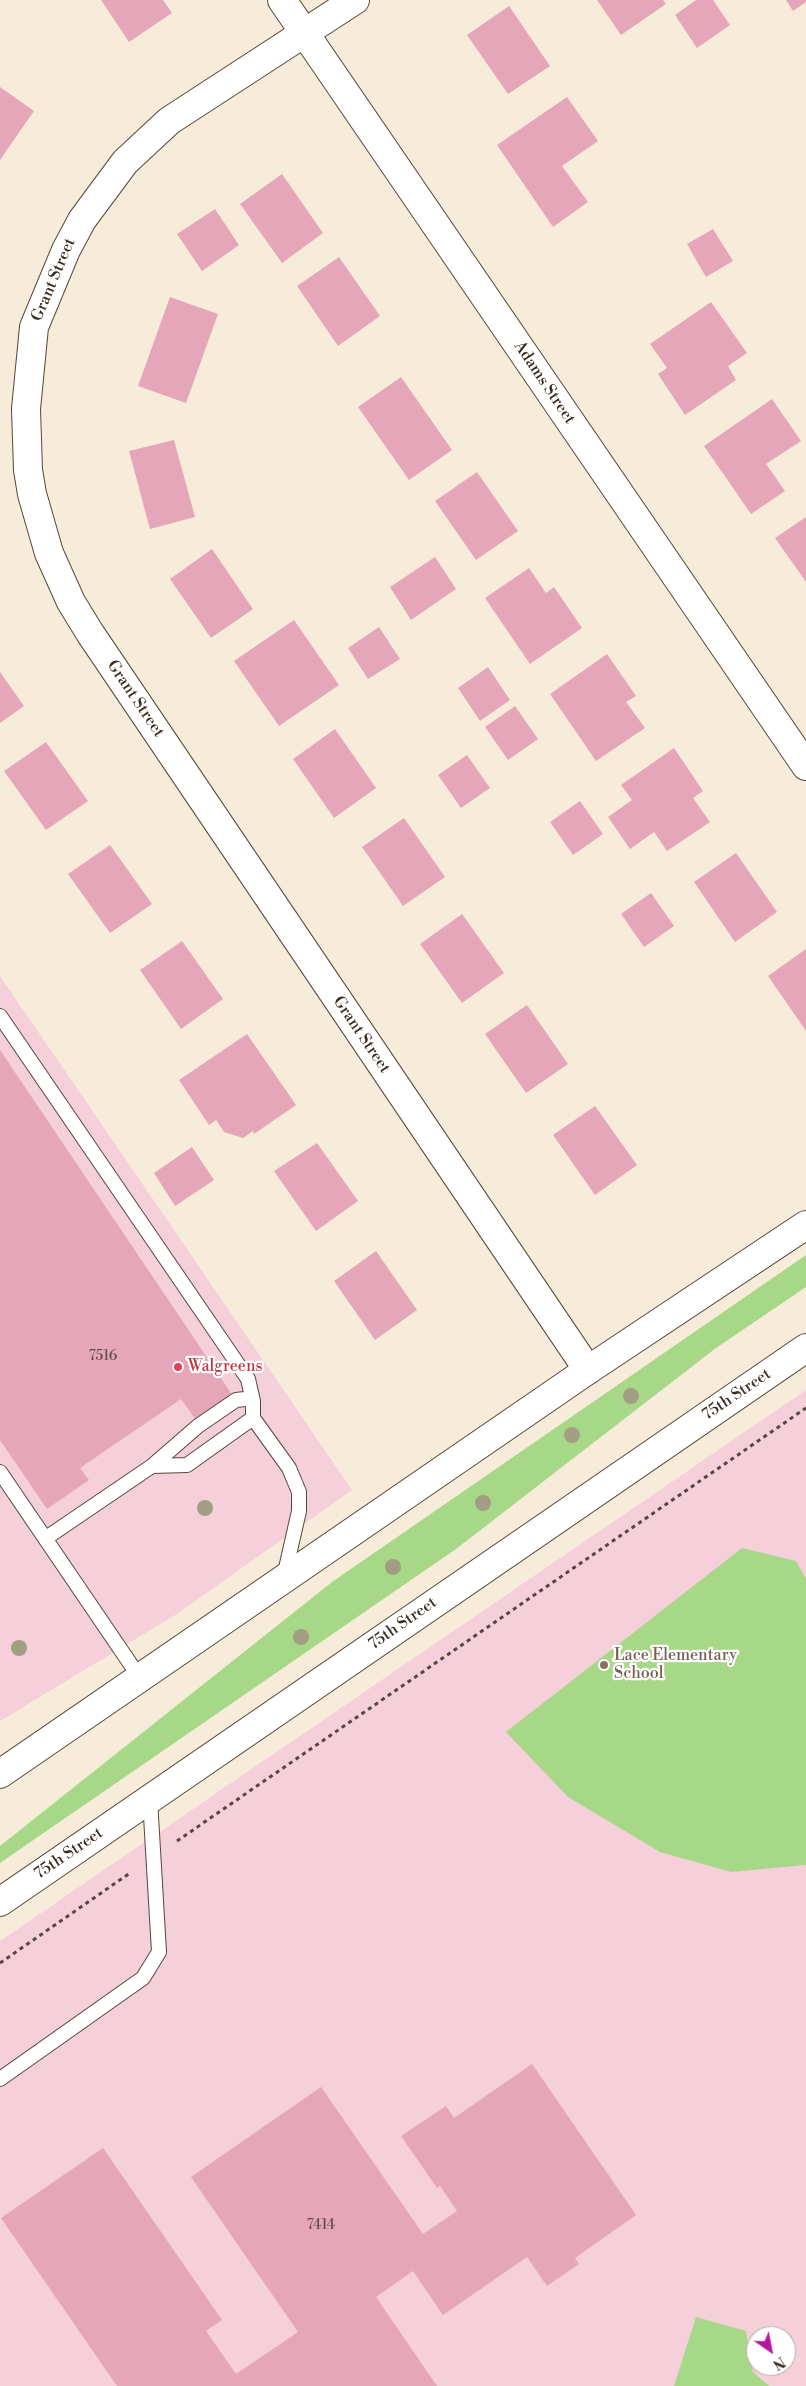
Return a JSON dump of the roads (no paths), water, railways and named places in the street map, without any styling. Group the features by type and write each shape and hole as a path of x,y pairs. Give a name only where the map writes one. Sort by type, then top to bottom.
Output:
{"street":[{"name":"Adams Street","path":"282,0 806,766"},
{"name":"Grant Street","path":"355,0 169,121 125,162 82,220 66,250 34,327 26,408 28,470 32,494 49,553 72,602 90,633 588,1370"},
{"path":"0,1774 588,1370 806,1224"},
{"name":"75th Street","path":"0,1902 806,1348"}],"lane":[{"path":"0,1016 242,1367 248,1379 253,1400 254,1418 289,1468 298,1492 299,1511 283,1580"},
{"path":"46,1538 152,1466 198,1426 236,1400 245,1398 253,1400"},
{"path":"152,1466 187,1465 254,1418"},
{"path":"0,1472 140,1678"},
{"path":"0,2079 143,1978 160,1952 150,1799"}],"place":[{"name":"Walgreens","path":"178,1367"},
{"name":"Lace Elementary School","path":"604,1665"}]}
